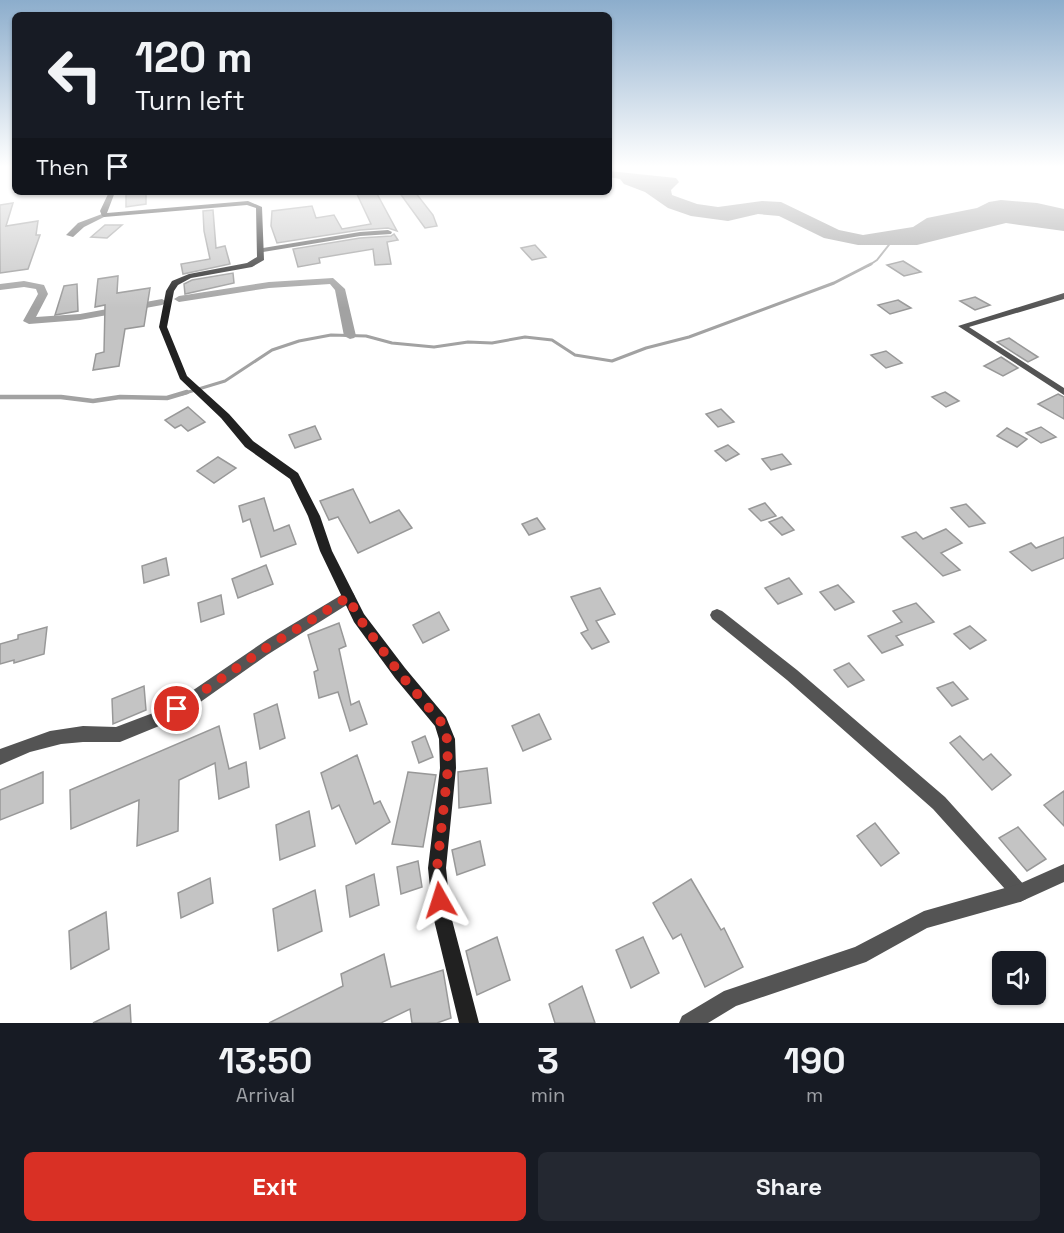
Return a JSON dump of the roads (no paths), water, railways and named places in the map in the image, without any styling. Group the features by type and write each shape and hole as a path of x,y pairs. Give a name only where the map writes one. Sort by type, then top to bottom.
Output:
{"main road":[{"path":"104,215 135,213"},
{"path":"260,213 263,250 261,258 256,262 189,276 175,283 170,291 164,327 165,334 183,377 225,416 249,444 294,476 359,618 400,674 441,722 447,739 448,768 437,868 442,916 469,1023"}],"street":[{"path":"70,235 81,225 104,215"},
{"path":"263,250 360,234 388,232"},
{"path":"1064,296 962,326 966,331 1064,392"},
{"path":"0,757 29,743 51,737 91,733 118,735 177,709 263,650 348,597"},
{"path":"717,615 792,675 939,803 1020,893"},
{"path":"689,1023 731,998 859,955 924,920 1020,893 1064,873"}],"waterway":[{"path":"871,264 892,241"},
{"path":"182,394 225,381 272,350 299,341 331,335 366,336 392,343 434,347 468,342 492,343 525,337 552,340 575,355 612,361 646,348 689,337 834,283 871,264"},
{"path":"179,299 269,285 333,281 340,289 350,336"},
{"path":"0,287 24,284 40,287 43,294 29,321 80,317 162,302"},
{"path":"0,397 61,397 93,401 120,397 167,398 187,392"}]}
